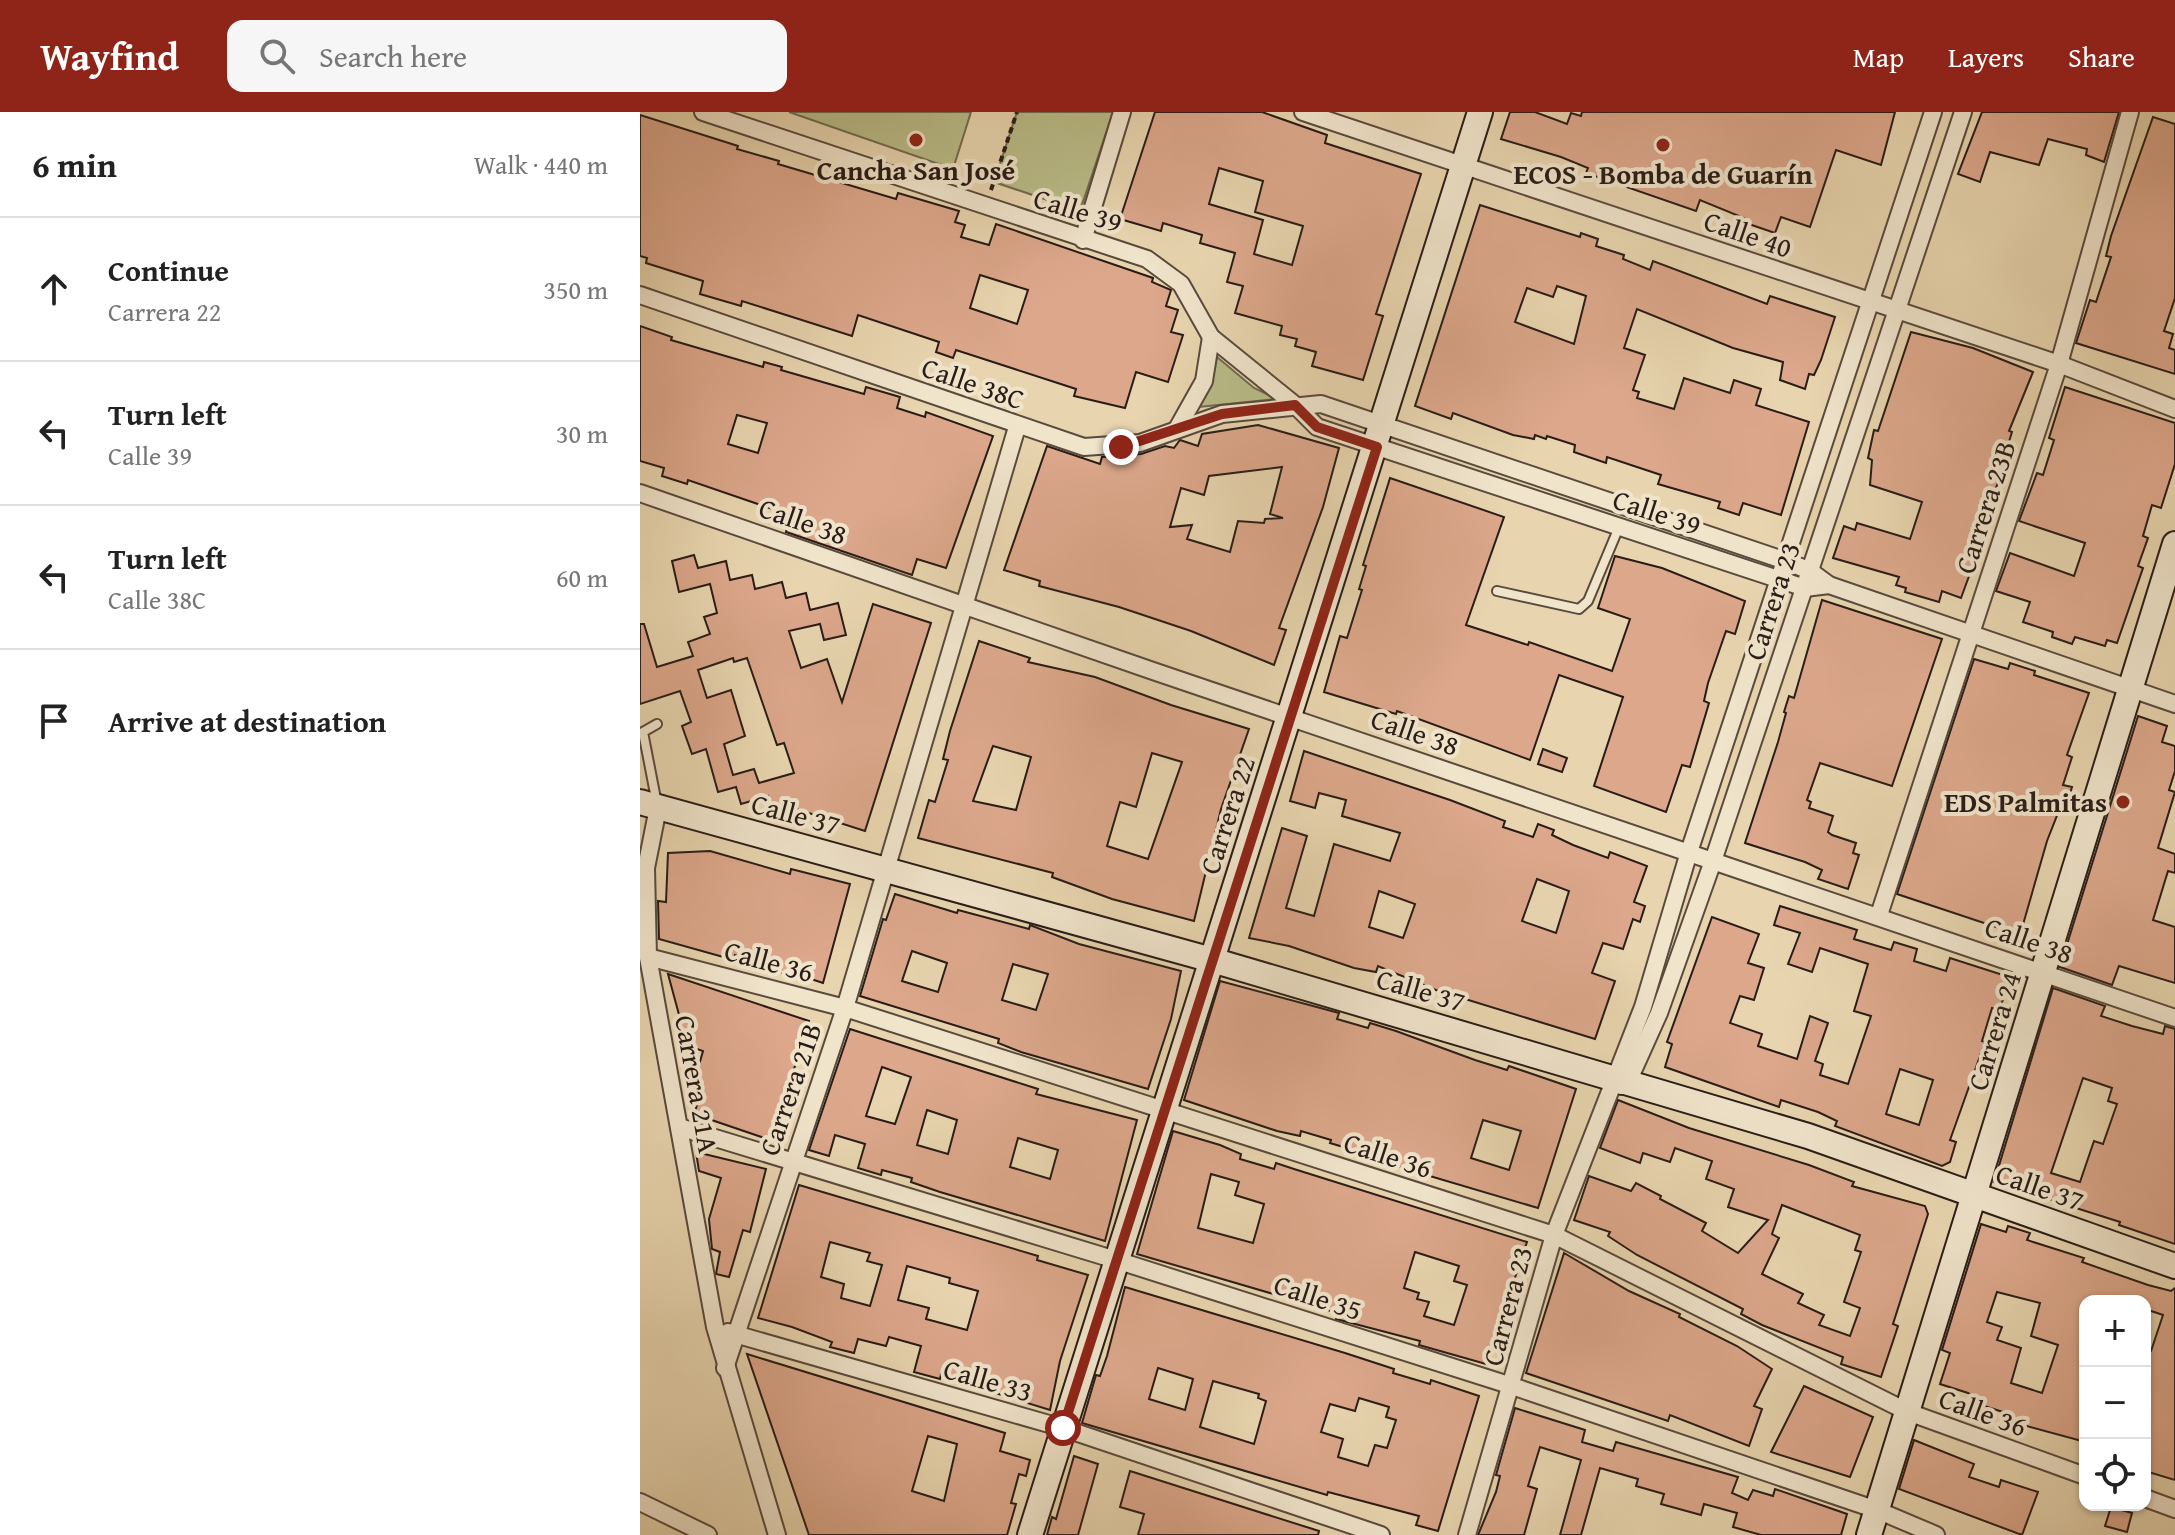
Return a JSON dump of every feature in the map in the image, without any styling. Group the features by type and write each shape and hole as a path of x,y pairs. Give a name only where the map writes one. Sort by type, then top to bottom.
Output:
{"street":[{"name":"Calle 39","path":"703,112 985,208 1147,259 1162,267 1191,298 1211,337 1295,405 1317,427 1381,435 1786,561 1810,571 1829,585 2175,704"},
{"path":"1083,240 1122,112"},
{"name":"Calle 40","path":"1303,112 1464,163 1612,218 2059,364 2175,409"},
{"name":"Carrera 22","path":"1030,1535 1162,1111 1381,435 1480,112"},
{"name":"Carrera 23","path":"1467,1535 1554,1235 1616,1084 1643,1007 1689,852 1933,112"},
{"name":"Carrera 23","path":"1616,1084 1659,1013 1713,861 1963,112"},
{"name":"Carrera 23B","path":"1879,915 2059,364 2130,112"},
{"name":"Calle 38C","path":"640,295 1017,427 1084,447 1140,443 1222,414 1295,405"},
{"path":"1177,429 1204,381 1211,337"},
{"name":"Calle 39","path":"1295,405 1321,404 1381,435 1619,526 1805,588 1829,585"},
{"name":"Carrera 21B","path":"725,1368 845,1008 888,869 962,604 1017,427"},
{"name":"Calle 38","path":"640,493 2175,1018"},
{"name":"Carrera 24","path":"1869,1535 2175,544"},
{"name":"Calle 37","path":"649,805 1212,960 1616,1084 1808,1136 2175,1266"},
{"name":"Carrera 21A","path":"649,805 646,868 648,957 725,1368"},
{"name":"Calle 36","path":"648,957 845,1008 1554,1235 1908,1412 2079,1474"},
{"name":"Calle 35","path":"679,1127 1116,1260 1512,1386 1877,1510 1936,1535"},
{"name":"Calle 33","path":"715,1327 1063,1428 1381,1535"},
{"path":"725,1368 777,1535"},
{"path":"2151,1500 2175,1509"},
{"path":"640,1502 708,1535"}],"lane":[{"path":"1497,591 1579,609 1588,601 1619,526"},
{"path":"649,805 643,732 657,724"}],"path":[{"path":"985,208 1017,112"}],"green space":[{"name":"Cancha San José","path":"789,112 971,112 953,169"},
{"path":"1017,112 1113,112 1080,211 994,182"},
{"path":"1217,357 1254,388 1277,399 1198,407 1210,385"}],"building":[{"path":"1155,112 1262,112 1327,135 1325,143 1421,174 1376,314 1383,316 1363,380 1312,366 1316,352 1295,346 1297,339 1280,335 1282,326 1235,313 1243,286 1227,282 1235,253 1200,243 1202,235 1163,223 1161,231 1120,219","holes":["1219,168 1263,181 1255,212 1303,226 1292,265 1254,254 1263,220 1209,204"]},
{"path":"1510,112 1535,112 1567,124 1571,113 1581,116 1582,112 1895,112 1881,165 1836,150 1810,227 1781,217 1775,233 1743,222 1744,218 1700,200 1696,211 1586,173 1588,168 1561,157 1501,139"},
{"path":"1982,112 2119,112 2104,162 2086,155 2087,149 2048,139 2039,165 1990,152 1980,182 1958,174"},
{"path":"640,115 738,146 737,149 779,161 778,164 896,199 898,193 959,211 955,222 965,225 961,237 989,245 996,224 1153,278 1152,282 1171,290 1166,306 1178,310 1171,332 1183,335 1168,382 1136,372 1125,408 1074,396 1076,389 956,350 953,358 936,352 939,342 858,315 852,336 742,301 741,306 700,294 703,281 646,263 647,258 640,256","holes":["980,275 1028,290 1017,324 970,308"]},
{"path":"2153,117 2175,124 2175,298 2164,331 2173,334 2169,348 2175,350 2175,374 2076,343 2090,300 2096,302 2111,257 2106,256 2111,236"},
{"path":"1480,205 1580,237 1581,233 1598,239 1596,246 1624,255 1623,259 1650,270 1653,261 1767,304 1770,296 1835,317 1821,360 1814,375 1809,374 1805,389 1780,380 1783,362 1733,348 1637,309 1624,348 1645,355 1633,390 1639,392 1637,398 1674,409 1684,378 1730,393 1734,380 1761,389 1756,405 1809,422 1781,515 1743,503 1739,515 1718,508 1720,502 1658,484 1661,475 1607,457 1606,463 1574,452 1575,445 1547,436 1546,439 1535,435 1534,439 1513,435 1453,413 1451,419 1415,406","holes":["1557,286 1586,296 1574,344 1515,322 1527,288 1553,297"]},
{"path":"640,326 672,337 671,340 763,367 764,362 782,367 781,370 864,394 866,387 900,397 897,408 925,417 926,412 993,436 946,568 917,559 912,575 786,532 789,519 780,516 781,512 688,480 687,484 662,476 664,468 640,461","holes":["737,415 767,423 758,453 728,444"]},
{"path":"1911,332 1973,348 2033,372 2009,431 2012,432 2004,458 2007,459 1986,514 1991,516 1961,598 1942,591 1939,602 1905,592 1906,588 1896,585 1899,577 1833,558 1844,526 1855,530 1857,523 1910,539 1922,502 1870,485 1872,460 1868,458 1874,430 1878,431"},
{"path":"2065,387 2175,423 2175,464 2161,508 2152,505 2143,536 2148,538 2138,566 2143,568 2117,643 2107,640 2105,646 2075,637 2072,644 2052,637 2053,632 2023,622 2030,602 1996,591 2010,553 2074,576 2085,543 2019,521 2037,473 2043,475 2054,440 2049,438"},
{"path":"1258,425 1339,448 1323,507 1279,628 1286,630 1274,665 1191,631 1119,607 1039,586 1040,581 1004,570 1047,446 1100,464 1102,457 1141,454 1165,446 1174,448 1180,440 1198,446 1202,434","holes":["1282,467 1270,514 1283,518 1265,519 1264,523 1238,521 1230,552 1187,539 1192,525 1170,527 1181,488 1204,495 1209,476"]},
{"path":"1390,478 1504,517 1466,625 1528,645 1529,642 1612,671 1630,619 1598,608 1615,556 1662,568 1745,601 1735,634 1726,631 1708,683 1704,701 1709,703 1690,767 1682,765 1666,812 1594,786 1623,697 1559,675 1530,760 1397,711 1396,714 1324,692 1340,636 1347,638 1362,590 1359,589 1366,566 1363,565"},
{"path":"694,555 698,568 726,561 730,580 752,575 755,589 782,582 786,598 806,593 810,610 838,603 846,635 824,640 820,624 789,631 801,668 827,659 842,702 873,604 931,623 865,831 790,807 773,812 768,796 741,804 736,787 718,792 706,749 692,754 682,726 691,722 680,691 640,704 640,624 644,624 657,667 693,656 688,642 710,634 704,617 717,613 710,584 679,592 672,561","holes":["733,658 734,662 747,658 777,745 784,743 794,773 759,783 754,769 733,775 724,744 745,736 731,690 707,698 698,670"]},
{"path":"1822,600 1942,639 1892,786 1820,763 1807,800 1811,802 1809,808 1833,816 1828,832 1856,843 1853,853 1859,855 1848,889 1818,879 1822,870 1805,862 1745,843 1778,742 1789,696 1794,698"},
{"path":"979,641 1030,658 1028,662 1095,677 1249,729 1221,809 1194,921 1112,899 1052,877 1053,873 918,838 929,800 935,802 948,760 943,759","holes":["993,746 1031,757 1016,810 973,801","1152,753 1182,762 1148,859 1107,846 1120,802 1136,807"]},
{"path":"1974,659 2008,669 2010,663 2035,671 2034,675 2089,693 2067,755 2072,757 2063,785 2072,787 2065,809 2060,808 2047,841 2020,935 1897,894"},
{"path":"2138,716 2167,726 2162,742 2175,746 2175,771 2169,790 2175,792 2158,848 2175,854 2175,873 2168,871 2153,920 2175,927 2175,983 2119,966 2112,985 2060,967"},
{"path":"1543,749 1567,758 1562,772 1538,764"},
{"path":"1304,751 1505,821 1503,827 1533,837 1538,824 1554,830 1552,835 1573,845 1608,858 1610,852 1647,866 1634,902 1645,906 1640,922 1633,919 1623,949 1603,943 1592,973 1615,981 1595,1039 1436,990 1378,966 1376,972 1354,968 1289,946 1249,938 1282,828 1307,836 1286,908 1314,916 1334,844 1390,861 1400,833 1342,816 1346,800 1319,793 1315,808 1290,801","holes":["1537,879 1569,891 1556,933 1522,921","1379,891 1415,904 1403,938 1369,927"]},
{"path":"710,851 790,874 791,869 850,884 823,983 790,972 789,976 735,955 734,960 659,939 658,901 666,902 668,853"},
{"path":"895,894 957,913 958,910 1029,929 1030,925 1079,944 1181,971 1171,1019 1148,1089 1021,1052 998,1043 999,1039 860,996 883,919 886,920","holes":["912,951 947,963 938,992 902,981","1013,964 1048,974 1036,1010 1002,1000"]},
{"path":"1780,906 1857,930 1854,939 1891,950 1894,942 1917,949 1914,961 1946,971 1950,958 2009,977 2000,1010 1992,1008 1982,1041 1985,1042 1950,1140 1956,1142 1950,1162 1942,1166 1835,1126 1837,1121 1818,1112 1781,1100 1779,1107 1665,1067 1672,1044 1667,1042 1712,917 1759,934 1748,963 1764,968 1754,1000 1740,996 1730,1023 1762,1034 1758,1046 1797,1059 1810,1016 1828,1023 1815,1061 1823,1064 1820,1075 1848,1084 1871,1016 1854,1011 1868,964 1820,948 1812,972 1788,964 1800,933 1774,925","holes":["1900,1069 1933,1080 1919,1125 1886,1114"]},
{"path":"668,974 809,1021 790,1082 794,1083 773,1141 694,1114 698,1102 693,1100 697,1087 693,1086 703,1051 678,1042 681,1022"},
{"path":"1220,981 1339,1013 1337,1019 1368,1028 1370,1023 1475,1060 1507,1070 1509,1066 1576,1089 1538,1208 1359,1155 1360,1152 1330,1143 1331,1140 1301,1131 1300,1136 1277,1131 1184,1100","holes":["1483,1120 1521,1131 1509,1170 1471,1158"]},
{"path":"2053,988 2105,1006 2101,1016 2163,1034 2165,1026 2175,1029 2175,1244 2119,1225 2120,1222 1994,1182","holes":["2083,1078 2112,1088 2108,1101 2117,1104 2103,1144 2094,1141 2080,1182 2051,1173"]},
{"path":"850,1029 1038,1089 1036,1094 1137,1120 1105,1241 940,1192 911,1182 912,1178 882,1170 881,1175 858,1168 865,1144 835,1135 829,1156 809,1150","holes":["882,1067 911,1077 895,1124 866,1116","927,1110 957,1120 948,1154 917,1145","1018,1138 1058,1150 1050,1179 1010,1167"]},
{"path":"1618,1100 1689,1128 1809,1165 1854,1182 1852,1186 1925,1206 1928,1214 1893,1324 1898,1326 1881,1377 1841,1364 1843,1357 1762,1325 1741,1314 1743,1309 1637,1255 1608,1236 1610,1232 1574,1220 1589,1176 1631,1191 1636,1183 1706,1223 1702,1231 1738,1253 1768,1220 1728,1207 1734,1189 1706,1179 1712,1161 1675,1148 1670,1162 1643,1153 1640,1163 1600,1148","holes":["1782,1205 1860,1235 1855,1250 1861,1252 1844,1302 1860,1308 1850,1336 1819,1325 1824,1315 1798,1303 1803,1294 1762,1274 1779,1238 1772,1234"]},
{"path":"1173,1131 1220,1145 1241,1154 1240,1159 1274,1169 1276,1163 1527,1242 1486,1364 1419,1345 1420,1341 1336,1319 1338,1313 1137,1254","holes":["1211,1174 1239,1182 1235,1195 1264,1204 1253,1243 1198,1228","1415,1252 1459,1266 1454,1281 1467,1285 1454,1325 1424,1316 1429,1302 1417,1299 1419,1293 1404,1288"]},
{"path":"696,1152 766,1169 750,1232 743,1230 729,1277 716,1274 720,1252 712,1249 709,1219 721,1178 699,1171"},
{"path":"799,1185 1038,1256 1037,1260 1088,1275 1060,1361 1050,1410 976,1387 977,1384 941,1374 940,1379 914,1372 921,1346 889,1337 886,1346 858,1339 854,1353 830,1347 832,1342 792,1327 758,1318","holes":["830,1242 870,1253 867,1261 882,1265 870,1306 841,1298 844,1284 821,1277","907,1266 950,1278 949,1283 978,1291 967,1330 926,1319 929,1308 898,1300"]},
{"path":"1981,1224 2006,1232 2008,1226 2030,1233 2027,1240 2084,1258 2082,1262 2148,1285 2171,1291 2175,1288 2175,1480 2151,1473 2151,1351 2163,1315 2151,1311 2151,1295 2079,1295 2079,1440 2004,1420 2006,1413 1978,1404 1979,1400 1968,1393 1940,1384 1950,1353 1942,1350","holes":["1997,1292 2040,1303 2031,1336 2058,1345 2042,1393 2011,1383 2021,1348 1997,1340 2002,1327 1987,1322"]},
{"path":"1564,1253 1629,1291 1680,1314 1679,1317 1737,1346 1772,1369 1754,1406 1762,1409 1749,1446 1670,1415 1668,1421 1526,1373"},
{"path":"1125,1287 1345,1353 1394,1369 1393,1373 1430,1384 1431,1380 1479,1396 1438,1531 1416,1525 1419,1516 1328,1492 1327,1495 1082,1423 1096,1375 1100,1376","holes":["1158,1368 1193,1379 1185,1410 1149,1399","1213,1381 1259,1394 1258,1398 1266,1401 1254,1444 1200,1427","1359,1398 1389,1407 1386,1417 1396,1420 1387,1448 1375,1445 1368,1466 1338,1457 1343,1439 1321,1432 1330,1404 1355,1411"]},
{"path":"747,1354 1005,1433 1000,1451 1030,1460 1026,1476 1019,1474 1011,1503 1016,1504 1007,1535 809,1535","holes":["928,1436 957,1444 944,1501 912,1491"]},
{"path":"1804,1386 1873,1417 1850,1477 1771,1452"},
{"path":"1515,1408 1585,1430 1582,1442 1613,1451 1616,1442 1738,1477 1732,1493 1748,1500 1753,1490 1773,1496 1775,1489 1847,1514 1841,1535 1761,1535 1733,1527 1737,1513 1704,1504 1701,1515 1661,1504 1664,1494 1636,1486 1638,1479 1600,1468 1581,1535 1560,1535 1581,1460 1540,1447 1528,1486 1537,1489 1524,1535 1478,1535 1496,1492 1500,1476 1496,1475"},
{"path":"1914,1440 1974,1464 1969,1477 1999,1487 2001,1480 2038,1492 2022,1535 1899,1489"},
{"path":"1074,1456 1098,1464 1078,1535 1047,1535 1052,1517 1056,1519"},
{"path":"1130,1471 1319,1531 1318,1535 1138,1535 1144,1514 1120,1507"},
{"path":"2110,1511 2132,1513 2127,1532 2105,1526"}],"place":[{"name":"Cancha San José","path":"916,140"},
{"name":"ECOS - Bomba de Guarín","path":"1663,145"},
{"name":"EDS Palmitas","path":"2123,802"}],"route":[{"path":"1063,1428 1377,447 1317,427 1295,405 1222,414 1121,447"}]}
